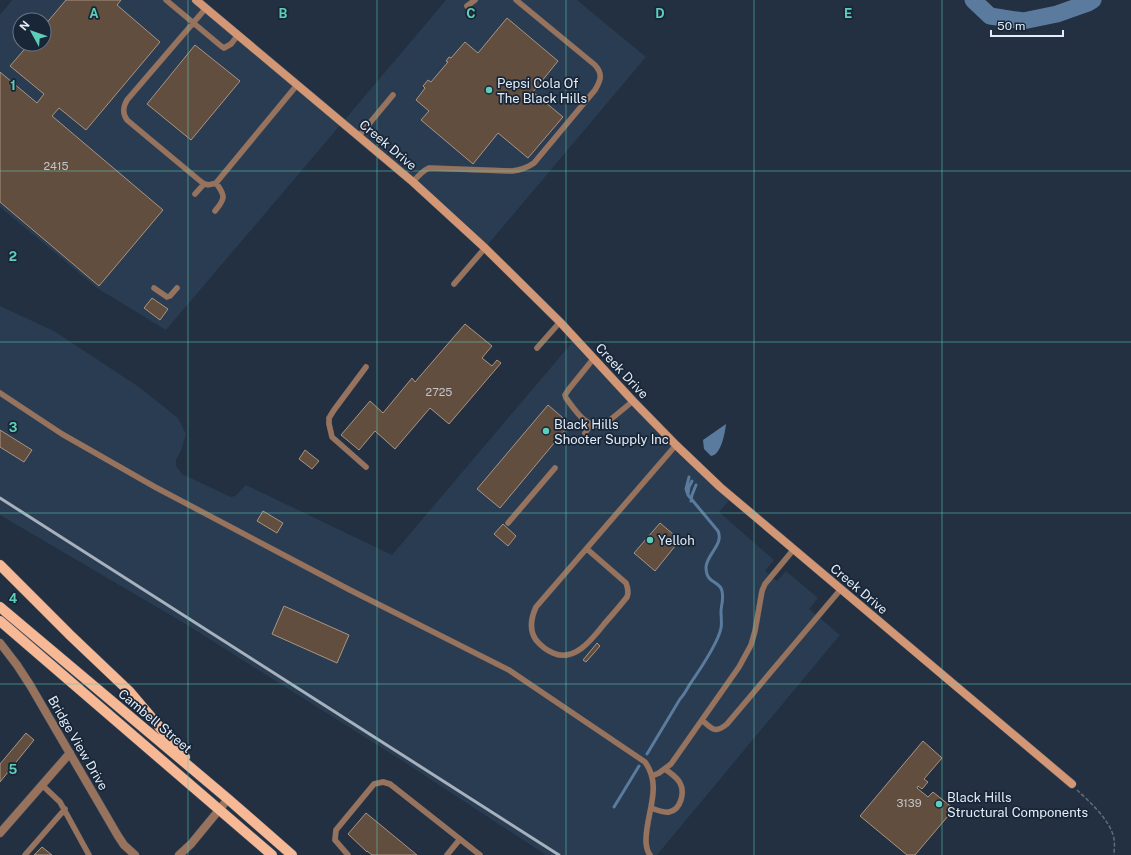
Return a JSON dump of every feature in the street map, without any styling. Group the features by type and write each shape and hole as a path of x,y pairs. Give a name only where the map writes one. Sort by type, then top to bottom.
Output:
{"main road":[{"path":"0,565 130,692 205,779"},
{"name":"Cambell Street","path":"0,608 205,779 292,855"},
{"path":"0,622 272,855"}],"street":[{"name":"Creek Drive","path":"196,0 413,182 485,248 560,322 676,445 720,486 1072,784"},
{"name":"Bridge View Drive","path":"0,643 18,665 118,836 135,855"},
{"path":"0,833 70,754"},
{"path":"179,855 191,844 228,799"}],"lane":[{"path":"166,0 224,48 231,44 238,35"},
{"path":"467,6 475,0"},
{"path":"413,182 424,170 429,168 512,171 522,170 528,167 534,163 595,90 601,76 595,65 516,0"},
{"path":"206,8 127,100 123,110 126,120 204,184 209,186 216,184 297,85"},
{"path":"358,137 393,95"},
{"path":"196,194 204,184"},
{"path":"215,211 222,202 224,196 216,184"},
{"path":"454,284 485,248"},
{"path":"154,288 167,297 170,296 177,288"},
{"path":"537,348 560,322"},
{"path":"594,358 568,389 565,395 582,417 591,424 599,426 604,424 633,401"},
{"path":"366,367 329,418 332,437 366,467"},
{"path":"0,393 62,434 168,494 350,590 509,670 645,762 650,768 654,783 646,831 646,843 650,855"},
{"path":"585,433 591,424"},
{"path":"587,549 626,583 628,588 627,597 585,646 564,656 556,654 548,651 536,639 532,631 531,621 536,607 676,445"},
{"path":"508,523 555,468"},
{"path":"652,776 659,774 671,764 739,667 751,645 755,632 762,591 765,584 794,549"},
{"path":"702,720 712,729 717,730 721,729 727,724 841,589"},
{"path":"651,808 663,812 671,812 680,803 682,795 680,783 666,769"},
{"path":"347,855 335,840 336,830 374,784 383,782 390,784 480,855"},
{"path":"42,785 60,802 65,809 89,855"},
{"path":"25,855 65,809"},
{"path":"447,855 460,839"}],"path":[{"path":"1072,784 1100,812 1111,830 1114,840 1114,855"}],"shaded area":[{"path":"12,0 196,0 342,123 166,330 97,288 0,207 0,15"},
{"path":"446,0 577,0 646,57 485,248 342,123"},
{"path":"0,306 54,331 139,387 178,418 186,434 182,448 176,460 176,466 182,474 231,497 235,496 246,485 392,555 575,339 732,497 719,512 774,560 765,571 777,581 786,571 818,598 809,609 840,635 657,855 546,855 401,760 184,623 0,515"},
{"path":"726,424 720,448 714,455 711,456 704,449 703,440"}],"building":[{"path":"66,0 121,0 117,5 160,42 86,130 59,108 52,116 163,210 99,286 0,202 0,72 37,103 44,94 10,66 22,52 52,52 52,17"},
{"path":"507,18 558,61 533,92 563,117 528,158 498,133 473,164 421,120 429,111 416,100 425,88 423,86 428,80 431,82 448,62 446,61 449,57 451,58 465,42 478,53"},
{"path":"195,45 240,81 191,140 147,104"},
{"path":"152,298 168,309 160,320 144,308"},
{"path":"465,324 492,346 482,358 492,366 497,360 501,363 449,424 430,408 395,449 375,431 359,450 341,435 370,401 383,413 412,378 415,382"},
{"path":"548,405 570,424 500,508 477,489"},
{"path":"0,430 32,450 24,462 0,447"},
{"path":"305,450 319,461 312,469 299,459"},
{"path":"263,511 283,523 277,533 257,521"},
{"path":"660,523 680,540 655,571 634,553"},
{"path":"503,524 516,536 508,546 494,534"},
{"path":"284,606 349,635 337,663 272,634"},
{"path":"597,643 600,646 586,662 583,660"},
{"path":"26,733 34,740 0,782 0,764"},
{"path":"923,741 942,758 924,779 928,782 922,789 918,786 917,788 928,797 933,792 954,809 915,855 907,855 860,816"},
{"path":"366,813 417,855 372,855 367,852 348,834"},
{"path":"42,847 52,855 34,855"}],"waterway":[{"path":"973,0 990,16 1023,21 1057,14 1093,0"},
{"path":"647,754 680,699 708,657 721,628 722,591 719,585 708,577 706,567 707,562 719,540 718,531 688,495 686,489 689,477"},
{"path":"688,494 692,481"},
{"path":"691,501 696,485"},
{"path":"614,807 639,766"}],"railway":[{"path":"0,498 559,855"}],"place":[{"name":"Pepsi Cola Of The Black Hills","path":"489,90"},
{"name":"Black Hills Shooter Supply Inc","path":"546,431"},
{"name":"Yelloh","path":"650,540"},
{"name":"Black Hills Structural Components","path":"939,804"}]}
